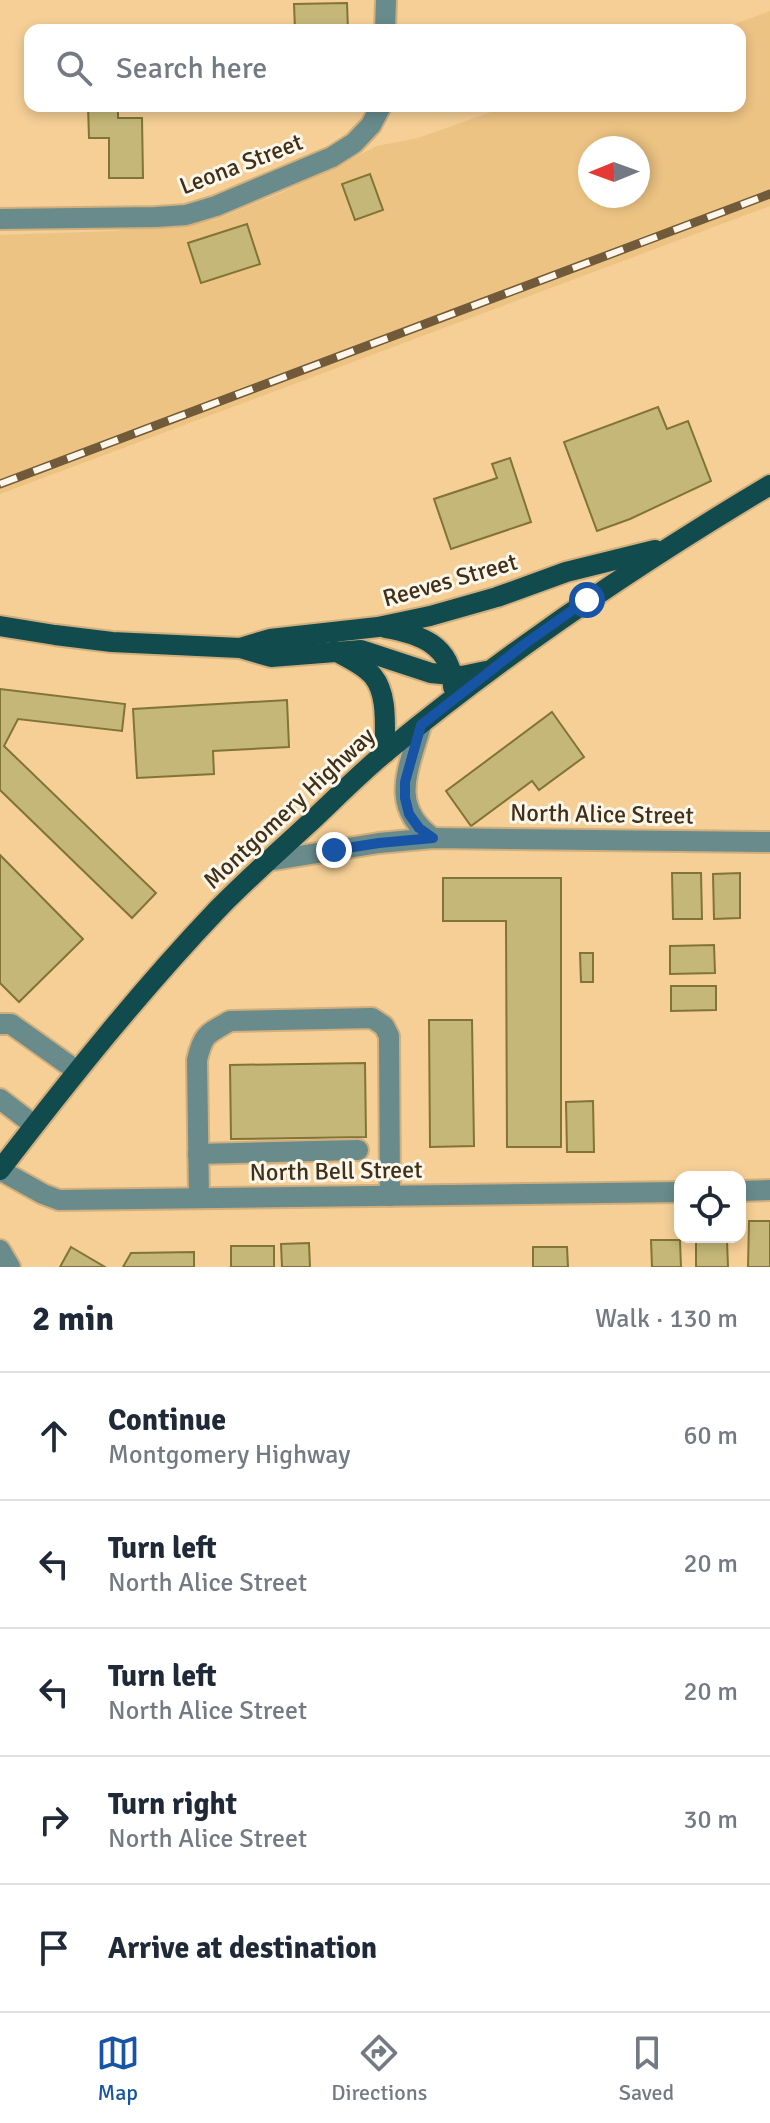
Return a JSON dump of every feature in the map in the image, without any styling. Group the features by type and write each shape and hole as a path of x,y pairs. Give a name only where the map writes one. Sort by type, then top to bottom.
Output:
{"main road":[{"name":"Montgomery Highway","path":"0,1170 77,1071 160,972 220,907 385,753 587,600 770,485"},
{"name":"Reeves Street","path":"240,648 270,639 378,627 430,616 497,597 566,572 670,546"},
{"name":"Reeves Street","path":"0,626 112,642 240,648 271,657 361,650 431,673 452,676 493,669"},
{"path":"378,627 408,632 442,652 450,666 453,683 452,695 446,705"},
{"path":"335,651 364,668 379,686 383,697 385,753"}],"street":[{"path":"385,24 386,0"},
{"name":"Leona Street","path":"0,219 186,215 216,206 332,157 354,143 371,125 378,112"},
{"path":"421,725 405,782 405,798 409,814 419,828 433,838"},
{"name":"North Alice Street","path":"268,861 379,843 433,838 770,842"},
{"path":"199,1198 197,1060 202,1041 214,1030 237,1020 372,1018 384,1026 389,1036 390,1196"},
{"path":"0,1024 11,1024 77,1071"},
{"path":"0,1099 34,1125"},
{"path":"198,1154 358,1150"},
{"name":"North Bell Street","path":"0,1170 59,1200 674,1192"},
{"path":"746,1191 770,1190"},
{"path":"0,1250 10,1267"}],"shaded area":[{"path":"770,11 770,206 0,494 0,235 113,231 215,220 283,192 377,146 418,138 491,112 746,112 746,24 734,24"}],"building":[{"path":"347,3 348,24 295,24 294,4"},
{"path":"88,112 118,112 118,118 142,118 143,178 109,178 109,138 89,138"},
{"path":"370,174 383,210 355,220 342,184"},
{"path":"247,224 260,264 201,283 188,243"},
{"path":"658,407 667,429 688,421 711,481 597,531 564,442"},
{"path":"510,458 531,522 451,549 434,499 497,478 492,464"},
{"path":"0,689 125,704 122,731 18,719 4,746 156,893 132,918 0,790"},
{"path":"287,700 289,747 213,751 214,774 137,778 133,709"},
{"path":"552,712 584,757 539,790 532,781 471,826 446,791"},
{"path":"0,855 83,939 19,1002 0,983"},
{"path":"672,873 701,873 702,919 673,919"},
{"path":"740,873 740,918 714,919 713,874"},
{"path":"443,878 561,878 561,1147 507,1147 506,921 443,921"},
{"path":"714,945 715,973 670,974 670,946"},
{"path":"580,953 593,953 593,982 581,982"},
{"path":"671,986 716,986 716,1010 671,1011"},
{"path":"429,1020 472,1020 474,1146 430,1147"},
{"path":"365,1063 366,1137 231,1139 230,1065"},
{"path":"593,1101 594,1152 567,1152 566,1102"},
{"path":"749,1221 770,1221 770,1267 748,1267"},
{"path":"651,1240 680,1243 681,1267 652,1267"},
{"path":"309,1243 310,1267 282,1267 281,1244"},
{"path":"696,1243 727,1243 728,1267 696,1267"},
{"path":"231,1246 274,1246 274,1267 231,1267"},
{"path":"71,1247 105,1267 60,1267"},
{"path":"533,1247 567,1247 568,1267 533,1267"},
{"path":"194,1252 194,1267 123,1267 131,1253"}],"railway":[{"path":"0,484 770,194"}],"route":[{"path":"334,850 433,838 419,828 409,814 405,798 405,782 421,725 587,600"}]}
